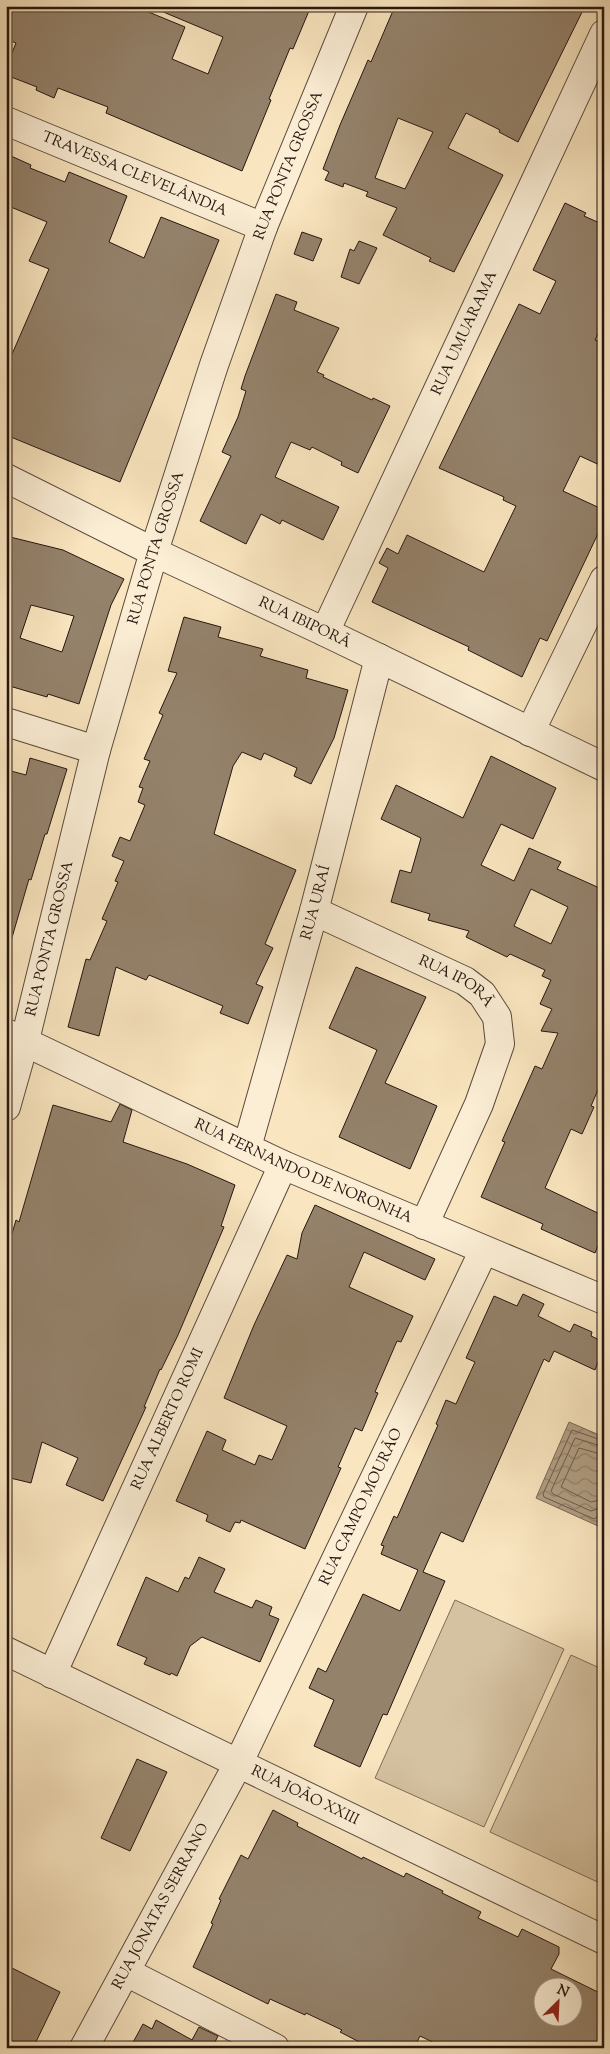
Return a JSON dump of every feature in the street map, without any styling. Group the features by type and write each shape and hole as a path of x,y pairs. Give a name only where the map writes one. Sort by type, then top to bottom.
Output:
{"street":[{"name":"RUA PONTA GROSSA","path":"6,1107 16,1036 154,552 211,374 263,227 354,6"},
{"name":"RUA UMUARAMA","path":"325,632 604,34"},
{"name":"TRAVESSA CLEVELÂNDIA","path":"6,121 263,227"},
{"name":"RUA IBIPORÃ","path":"6,478 154,552 325,632 604,767"},
{"path":"530,732 604,580"},
{"name":"RUA URAÍ","path":"247,1147 314,912 379,658"},
{"path":"6,722 96,750"},
{"name":"RUA IPORÃ","path":"314,912 465,981 482,994 497,1017 500,1044 482,1095 424,1225"},
{"name":"RUA FERNANDO DE NORONHA","path":"16,1036 283,1165 604,1300"},
{"name":"RUA ALBERTO ROMI","path":"52,1674 283,1165"},
{"name":"RUA CAMPO MOURÃO","path":"238,1764 484,1250"},
{"name":"RUA JOÃO XXIII","path":"6,1651 604,1940"},
{"name":"RUA JONATAS SERRANO","path":"84,2048 238,1764"},
{"path":"126,1972 275,2048"}],"shaded area":[{"path":"455,1600 564,1649 484,1827 375,1778"},
{"path":"571,1655 604,1670 604,1885 490,1832"}],"water":[{"path":"569,1422 604,1437 604,1513 598,1526 536,1498"}],"building":[{"path":"15,6 134,6 185,27 172,59 208,74 223,37 149,6 311,6 293,49 290,48 242,171 106,113 108,107 58,88 54,98 36,90 37,87 6,75 6,68 16,43 6,39 6,28"},
{"path":"395,6 585,6 518,142 499,132 500,130 466,113 448,148 503,175 454,272 429,261 431,258 383,235 397,208 366,196 368,192 344,183 343,187 325,180 329,172 323,169 340,125 368,60 371,62","holes":["398,118 433,132 405,189 375,178"]},
{"path":"11,156 31,165 30,168 65,182 69,172 127,196 109,242 144,258 161,217 219,240 120,482 6,435 6,368 49,269 29,261 47,222 6,205 6,169"},
{"path":"565,203 586,213 584,216 604,225 604,322 595,340 604,344 604,467 580,456 563,491 604,510 604,521 547,641 540,638 522,677 468,650 469,647 372,602 388,568 379,563 387,548 398,554 407,535 484,572 516,506 503,500 504,497 439,468 519,304 540,314 556,281 533,270"},
{"path":"302,232 322,239 313,261 294,254"},
{"path":"359,241 377,248 359,284 341,277 350,249 354,251"},
{"path":"276,294 297,302 294,310 339,328 317,372 324,375 323,377 372,400 373,398 390,406 358,473 341,465 342,462 312,447 310,450 291,442 275,477 339,507 323,540 282,520 280,524 261,514 246,544 200,521 231,456 222,452 238,417 246,391 241,389 245,376"},
{"path":"6,536 63,550 124,579 111,605 79,704 48,694 47,697 6,685","holes":["31,605 74,616 62,652 20,638"]},
{"path":"184,617 221,627 218,637 263,649 260,656 308,670 306,678 348,690 334,738 311,784 294,776 297,768 264,753 261,760 242,752 233,766 214,834 296,870 265,944 273,948 256,984 263,987 248,1024 220,1013 223,1006 149,975 146,980 116,967 99,1036 68,1027 86,959 90,960 107,921 102,919 118,882 115,881 124,861 112,856 120,837 130,841 145,805 138,802 143,788 139,787 150,761 144,759 163,715 159,713 177,673 168,671"},
{"path":"491,756 556,788 533,839 501,824 481,865 514,881 529,848 561,862 557,869 604,890 604,1076 591,1106 594,1107 582,1134 571,1129 545,1188 604,1216 604,1232 595,1253 541,1229 543,1224 481,1197 505,1142 502,1141 535,1066 542,1069 558,1033 541,1031 552,1009 540,1004 551,980 542,976 545,970 510,954 507,957 466,937 469,931 428,920 430,914 391,902 400,870 411,873 421,838 381,819 396,785 463,818","holes":["531,889 568,907 551,944 514,926"]},
{"path":"30,758 67,769 47,834 45,834 31,880 29,879 11,941 6,941 6,786 11,771 26,775"},
{"path":"356,967 426,997 385,1083 437,1106 410,1169 339,1137 377,1050 329,1028"},
{"path":"120,1104 132,1110 123,1142 187,1164 235,1185 221,1226 224,1227 178,1335 160,1369 144,1407 146,1407 103,1501 66,1485 78,1458 42,1442 31,1483 6,1477 6,1254 16,1220 19,1222 53,1105 111,1122"},
{"path":"315,1205 435,1259 425,1280 364,1252 349,1287 413,1316 401,1342 397,1341 375,1392 378,1393 362,1431 355,1428 338,1467 341,1468 305,1549 241,1520 240,1523 235,1522 230,1532 206,1521 208,1515 176,1501 207,1431 226,1440 222,1450 255,1465 259,1455 272,1460 287,1426 224,1398 254,1325 287,1255 297,1259 302,1233"},
{"path":"523,1294 544,1304 538,1316 570,1332 574,1324 592,1332 591,1336 604,1342 604,1365 598,1362 595,1370 554,1351 549,1362 544,1359 463,1542 441,1532 423,1572 445,1581 387,1715 383,1714 360,1767 314,1746 334,1700 309,1688 318,1668 326,1672 363,1594 400,1611 418,1570 381,1554 384,1546 381,1545 394,1516 397,1518 438,1425 436,1424 446,1400 456,1404 475,1362 466,1358 494,1296 517,1306"},
{"path":"199,1557 225,1569 214,1592 252,1608 256,1600 272,1607 269,1615 279,1619 260,1662 202,1637 190,1646 177,1676 171,1673 170,1675 144,1664 147,1658 117,1645 146,1577 178,1592 185,1577 189,1579"},
{"path":"137,1759 167,1772 130,1851 101,1838"},
{"path":"273,1810 298,1823 297,1826 362,1859 363,1857 404,1877 406,1873 443,1891 442,1893 481,1912 478,1918 518,1937 522,1929 559,1947 559,1954 551,1969 565,1976 532,1976 532,2026 582,2026 582,1984 604,1995 604,2034 597,2048 445,2048 420,2036 414,2048 371,2048 340,2032 342,2030 306,2013 305,2015 270,1999 268,2004 193,1967 213,1924 211,1923 221,1900 219,1899 241,1855 248,1859"},
{"path":"6,1965 60,1992 33,2048 6,2048"},
{"path":"156,2020 192,2040 199,2027 218,2036 212,2048 130,2048 143,2024 152,2029"}]}
